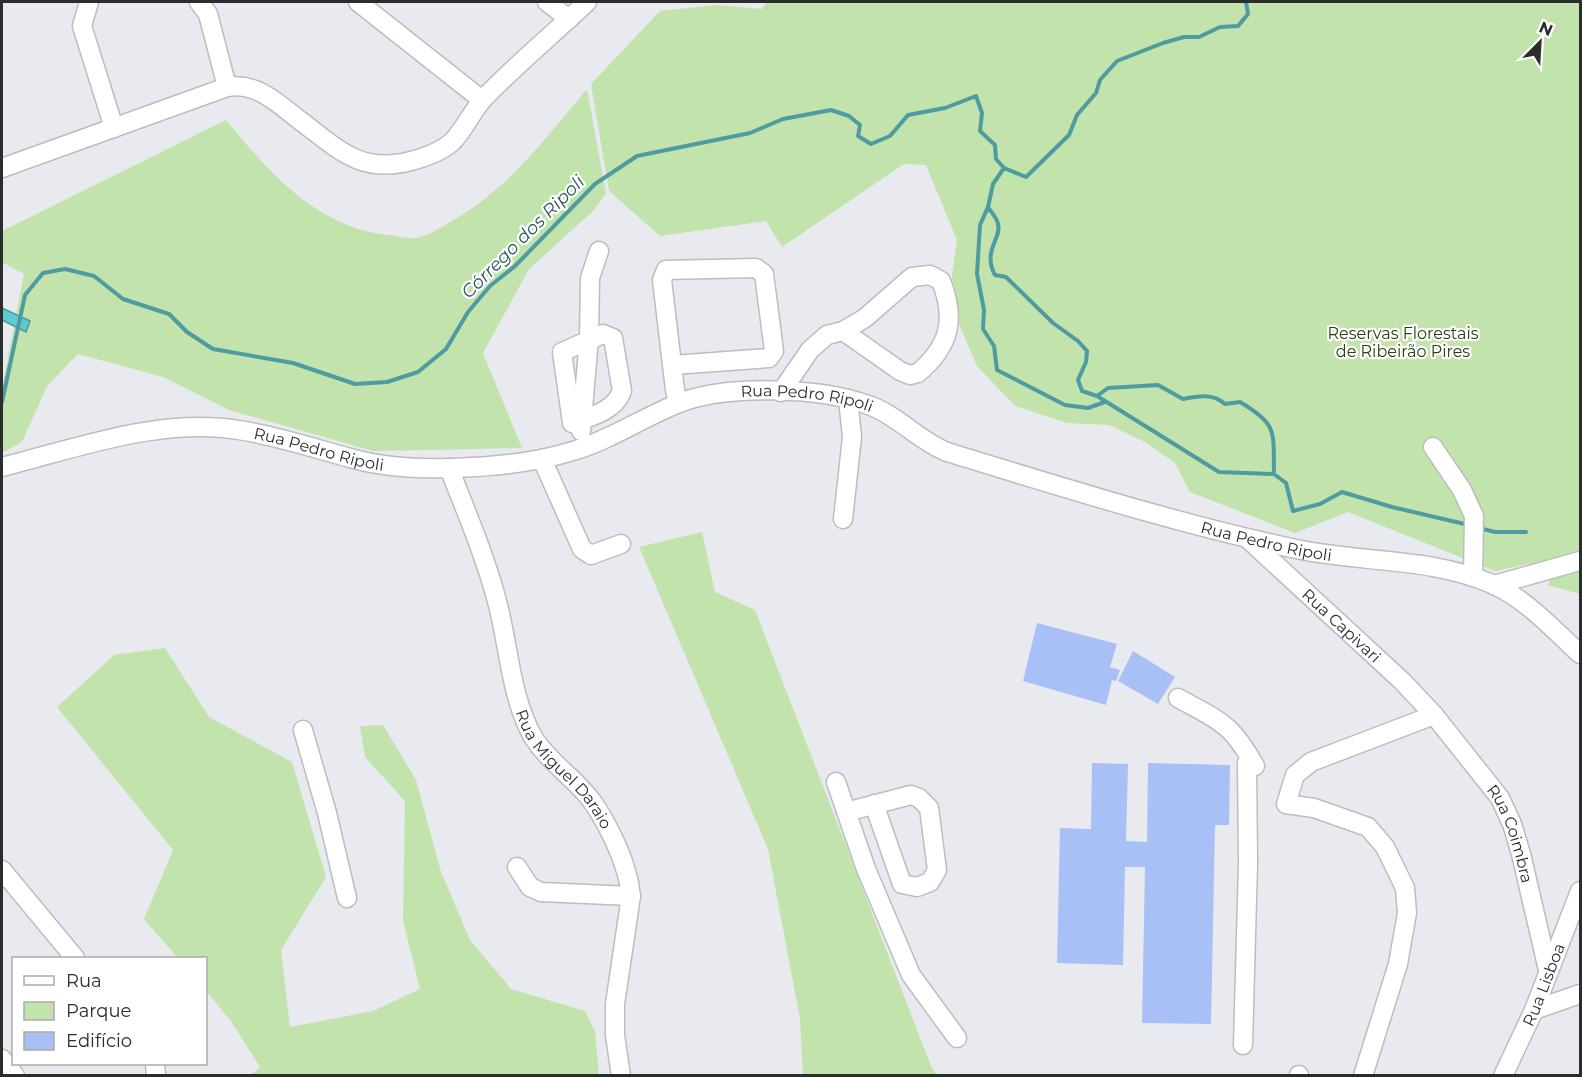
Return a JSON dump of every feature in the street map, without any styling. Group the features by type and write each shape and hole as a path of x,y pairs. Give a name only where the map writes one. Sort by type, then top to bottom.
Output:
{"street":[{"path":"89,2 82,26 114,128"},
{"path":"199,2 208,14 227,87"},
{"path":"358,2 482,100"},
{"path":"547,2 569,19"},
{"path":"2,168 227,87 247,86 255,88 346,155 366,164 382,166 423,158 451,143 482,100 587,2"},
{"path":"576,450 582,420 590,339 590,278 599,251"},
{"path":"673,365 769,358 774,351 764,274 756,268 666,270 662,280 673,365 678,403"},
{"path":"781,392 817,342 865,318 912,277 930,275 941,281 950,303 949,332 918,373 910,375 900,371 843,331"},
{"path":"603,334 613,338 622,391 614,406 582,420 572,423 562,352 603,334"},
{"name":"Rua Pedro Ripoli","path":"2,467 125,436 210,427 239,430 356,460 449,468 542,459 576,450 678,403 732,392 781,392 849,399 873,406 932,447 946,452 1248,539 1300,550 1429,567 1473,577 1494,585 1528,607 1581,654"},
{"path":"843,519 852,437 849,399"},
{"path":"1433,447 1462,490 1473,522 1473,577"},
{"path":"542,459 582,549 591,555 621,544"},
{"name":"Rua Miguel Daraio","path":"449,468 487,565 521,709 533,736 555,766 593,803 620,855 630,880 631,896 615,1004 615,1035 621,1076"},
{"name":"Rua Capivari","path":"1248,539 1369,649 1434,715"},
{"path":"1494,585 1581,561"},
{"path":"1178,698 1227,726 1239,738 1251,765 1243,1045"},
{"path":"1363,1076 1398,964 1407,913 1405,888 1385,847 1368,827 1314,808 1286,804 1295,775 1311,762 1434,715"},
{"name":"Rua Coimbra","path":"1434,715 1500,798 1512,824 1548,970"},
{"path":"303,730 327,813 347,898"},
{"path":"836,782 866,869 911,975 957,1038"},
{"path":"846,812 874,804 911,795 919,798 929,808 937,870 930,882 917,887 902,884 874,804"},
{"path":"517,867 530,887 542,892 631,896"},
{"path":"2,870 74,957"},
{"name":"Rua Lisboa","path":"1503,1076 1534,1010 1581,891"},
{"path":"1534,1010 1581,994"},
{"path":"2,1059 15,1076"}],"green space":[{"name":"Reservas Florestais de Ribeirão Pires","path":"767,2 1580,2 1580,594 1548,585 1562,557 1495,571 1348,512 1295,533 1190,492 1175,463 1145,442 1109,425 1067,423 1015,406 977,366 957,319 952,276 957,240 926,165 904,164 782,247 766,221 660,236 609,191 591,84 660,11 716,5 762,9"},
{"path":"587,89 606,194 593,211 529,269 483,353 522,448 373,451 229,410 163,377 78,354 47,386 22,442 2,453 2,388 24,274 2,262 2,231 226,120 277,177 316,209 362,230 405,238 419,237 452,221 492,193 541,144"},
{"path":"702,532 715,592 755,610 931,1066 937,1075 803,1075 800,1019 768,849 639,547"},
{"path":"165,648 209,717 292,762 326,877 281,950 290,1027 373,1011 420,989 403,921 405,801 365,757 360,726 383,725 416,780 441,872 470,940 511,989 585,1011 595,1031 599,1075 251,1075 260,1067 231,1021 207,992 207,957 177,957 144,919 173,850 57,707 114,655"}],"water":[{"path":"2,308 30,321 26,332 2,320"}],"building":[{"path":"1037,623 1117,644 1110,667 1120,670 1116,681 1112,680 1106,705 1023,681"},
{"path":"1133,651 1175,677 1158,704 1118,681"},
{"path":"1092,763 1128,764 1126,841 1147,842 1148,763 1230,765 1229,825 1215,825 1211,1024 1142,1023 1145,867 1125,867 1123,965 1057,963 1060,828 1091,829"}],"waterway":[{"path":"1004,168 1026,177 1069,135 1077,115 1096,93 1100,80 1117,61 1163,43 1184,37 1199,37 1220,27 1238,26 1248,14 1246,2"},
{"name":"Córrego dos Ripoli","path":"2,402 25,295 43,273 65,269 94,276 123,299 169,314 187,332 213,349 293,363 355,384 387,382 418,372 446,349 468,312 490,286 515,266 595,184 637,156 750,133 783,119 831,110 849,116 860,125 858,136 871,144 890,136 908,115 945,108 976,96 982,113 980,131 995,145 996,159 1004,168 993,184 988,207 998,224 991,252 995,275 1006,277 1053,323 1078,341 1087,351 1086,362 1078,380 1082,391 1097,396 1219,472 1274,474 1286,483 1293,511 1320,504 1342,492 1392,507 1469,525"},
{"name":"Córrego dos Ripoli","path":"988,207 980,225 977,274 984,310 983,329 994,346 997,370 1065,405 1088,408 1105,402"},
{"name":"Córrego dos Ripoli","path":"1097,396 1108,388 1158,385 1183,399 1205,396 1215,398 1225,404 1240,402 1268,424 1273,439 1274,474"},
{"name":"Córrego dos Ripoli","path":"1479,528 1495,532 1526,532"}]}
